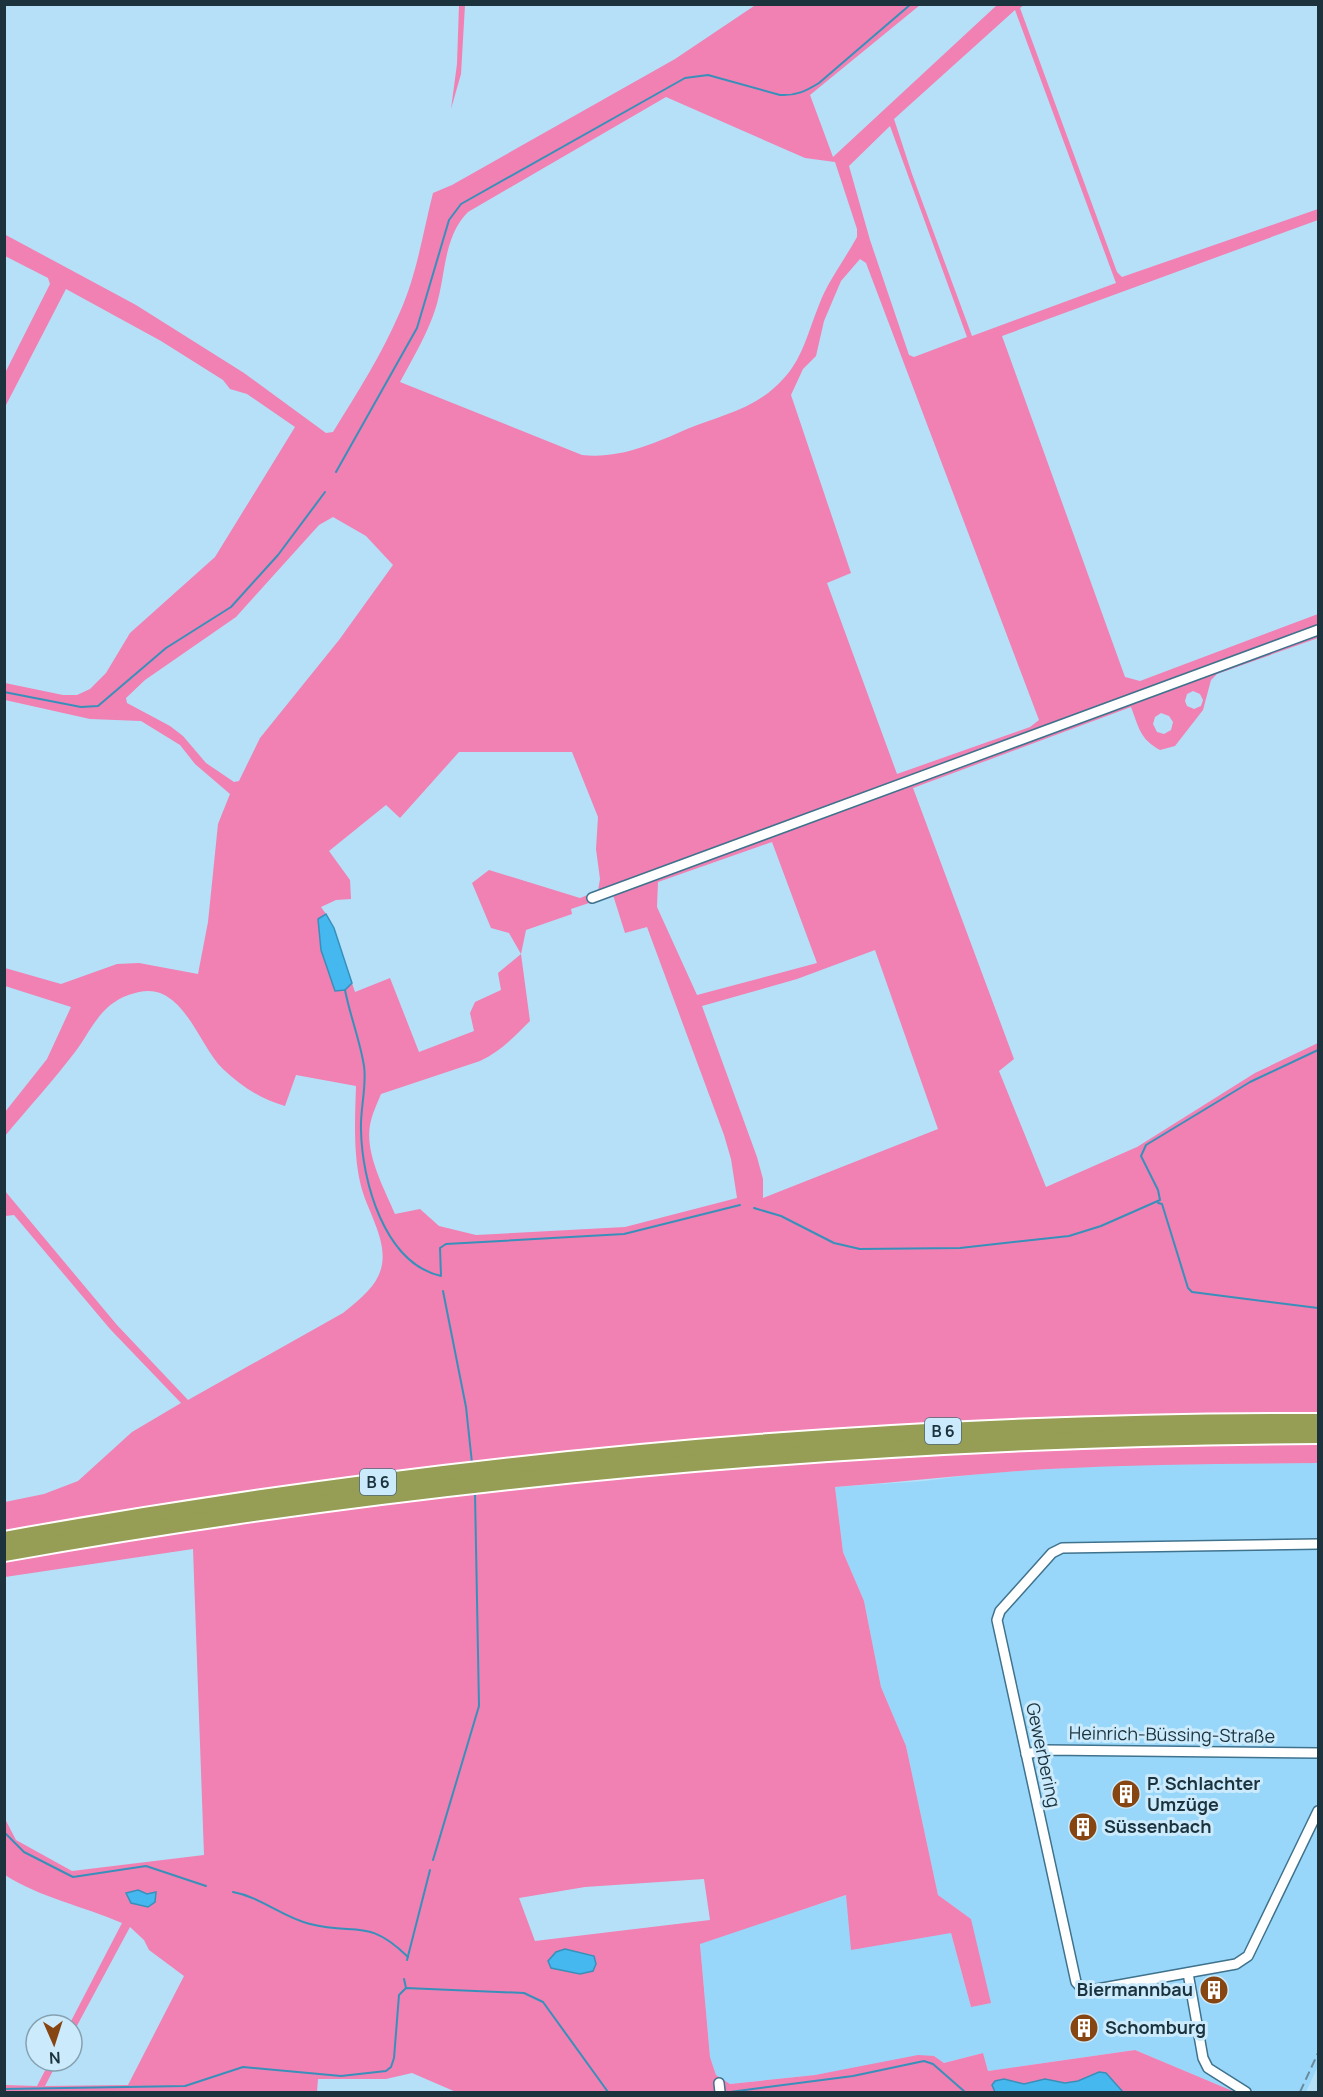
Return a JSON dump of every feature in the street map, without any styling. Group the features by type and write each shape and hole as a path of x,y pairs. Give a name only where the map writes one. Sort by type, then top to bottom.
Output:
{"highway":[{"name":"B 6","path":"569,1467 952,1431 1182,1423 1318,1422"},
{"name":"B 6","path":"4,1553 189,1516 390,1480 569,1467 952,1445 1181,1436 1318,1435"},
{"name":"B 6","path":"4,1540 189,1516"}],"street":[{"path":"592,898 1318,630"},
{"name":"Gewerbering","path":"1318,1544 1062,1548 1052,1553 1000,1611 997,1620 1076,1982 1083,1989 1097,1989 1236,1964 1248,1956 1318,1811"},
{"name":"Heinrich-Büssing-Straße","path":"1026,1754 1046,1750 1318,1753"},
{"path":"1188,1973 1203,2058 1208,2068 1246,2092"}],"shaded area":[{"path":"757,4 920,5 810,95 833,157 997,5 1024,5 1020,8 1117,272 1122,277 1318,209 1318,220 1002,336 1125,677 1140,681 1318,614 1318,638 1217,674 1211,680 1203,710 1175,746 1160,750 1148,742 1141,732 1131,707 913,788 1014,1059 999,1071 1046,1187 1137,1147 1255,1073 1318,1043 1318,1463 1049,1469 835,1487 843,1552 864,1601 881,1687 906,1746 938,1895 971,1919 991,2003 971,2007 951,1933 851,1950 846,1895 700,1944 710,2057 716,2075 730,2084 815,2075 918,2055 934,2056 944,2063 983,2053 988,2071 1135,2050 1235,2092 456,2092 412,2073 386,2079 318,2079 317,2092 5,2092 5,2085 37,2086 44,2073 52,2073 45,2086 128,2085 184,1976 149,1950 144,1940 130,1927 84,2013 75,2013 122,1923 33,1890 5,1875 5,1819 16,1840 72,1871 204,1855 193,1549 5,1577 5,1502 44,1494 78,1481 132,1432 181,1403 110,1329 14,1215 5,1216 5,1191 117,1325 188,1400 343,1313 356,1303 374,1283 382,1263 382,1251 380,1237 358,1174 355,1136 356,1086 296,1075 285,1106 268,1100 245,1087 223,1069 178,1006 167,996 154,991 130,994 107,1008 67,1063 5,1136 5,1112 47,1059 71,1007 5,986 5,968 61,984 117,964 139,963 198,974 208,922 218,824 230,794 195,764 180,745 141,721 90,719 5,700 5,683 63,695 77,695 90,689 106,673 130,633 215,557 295,427 247,394 230,389 223,380 161,341 66,289 5,407 5,373 50,284 48,278 5,256 4,234 136,305 244,373 326,433 333,432 393,328 406,298 415,268 433,193 452,185 675,59","holes":["1015,10 1116,283 972,336 894,119","666,97 805,158 835,162 857,229 857,237 823,296 797,360 783,379 765,396 744,407 649,445 610,455 596,456 582,455 400,382 433,317 446,257 454,233 468,212","890,126 967,337 914,357 909,355 870,240 849,166","860,259 866,263 1039,720 1030,727 897,774 827,583 851,573 791,395 803,369 816,356 824,321 841,281","333,517 366,536 393,565 339,640 260,738 239,781 234,782 206,763 183,736 170,726 127,703 126,698 145,680 236,617 319,525","1193,691 1200,694 1203,700 1201,706 1194,709 1187,706 1185,701 1187,694","1161,713 1169,716 1173,722 1171,730 1164,734 1157,732 1153,724 1155,717","459,752 572,752 598,817 596,849 600,879 598,891 580,898 489,870 472,883 491,928 509,933 521,954 498,973 501,990 475,1002 470,1013 474,1031 419,1052 390,978 355,992 352,983 345,990 318,919 326,914 321,907 336,900 351,899 350,880 329,851 386,805 400,818","772,842 817,963 697,995 657,907 658,882","613,895 625,933 647,927 724,1135 731,1159 737,1198 625,1227 476,1235 439,1226 420,1209 395,1214 376,1171 370,1147 370,1125 381,1094 480,1061 500,1049 530,1021 521,954 526,930 572,914 571,909","875,950 938,1129 763,1198 763,1179 757,1157 702,1006 797,979","704,1879 710,1920 535,1941 519,1898 585,1887"]},
{"path":"459,5 465,5 461,74 451,109 457,64"},
{"path":"326,914 334,928 352,983 345,990 335,991 321,950 318,919"},
{"path":"1318,1463 1318,2066 1306,2092 1235,2092 1135,2050 988,2071 983,2053 944,2063 934,2056 815,2075 730,2084 716,2075 710,2057 700,1943 847,1895 951,1933 971,2007 971,1919 938,1895 906,1746 881,1687 864,1601 843,1552 835,1487 924,1481 985,1473 1133,1464"},
{"path":"138,1890 147,1894 156,1892 155,1902 148,1907 131,1903 126,1893"},
{"path":"565,1949 594,1956 596,1964 593,1971 580,1974 551,1968 548,1961 556,1952"},
{"path":"1099,2072 1106,2073 1123,2092 995,2092 992,2085 995,2081 1004,2079 1024,2084 1045,2079 1065,2083 1078,2081"}],"waterway":[{"path":"336,472 417,328 449,220 461,204 685,78 708,75 780,95 805,91 819,83 911,4"},
{"path":"4,692 81,707 98,706 166,648 231,607 278,555 325,492"},
{"path":"345,990 364,1066 365,1081 361,1114 362,1150 372,1195 391,1238 405,1255 421,1268 441,1276 440,1248 446,1244 624,1234 740,1205"},
{"path":"754,1208 781,1216 834,1243 860,1249 960,1248 1069,1236 1101,1226 1160,1200 1158,1190 1141,1156 1146,1145 1250,1082 1318,1050"},
{"path":"1158,1203 1162,1204 1188,1288 1192,1292 1318,1308"},
{"path":"443,1291 466,1407 472,1463"},
{"path":"433,1860 479,1706 475,1493"},
{"path":"4,1832 24,1852 73,1877 146,1866 206,1886"},
{"path":"407,1960 430,1870"},
{"path":"233,1892 253,1898 290,1917 310,1924 371,1932 394,1945 408,1957"},
{"path":"404,1979 406,1988"},
{"path":"4,2089 185,2086 243,2067 341,2076 386,2071 391,2067 394,2058 399,1995 406,1988 524,1993 543,2002 608,2092"},
{"path":"730,2092 853,2076 924,2061 933,2064 965,2092"}],"railway":[{"path":"1300,2092 1318,2053"}],"place":[{"name":"P. Schlachter Umzüge","path":"1126,1794"},
{"name":"Süssenbach","path":"1083,1827"},
{"name":"Biermannbau","path":"1214,1990"},
{"name":"Schomburg","path":"1084,2028"}]}
